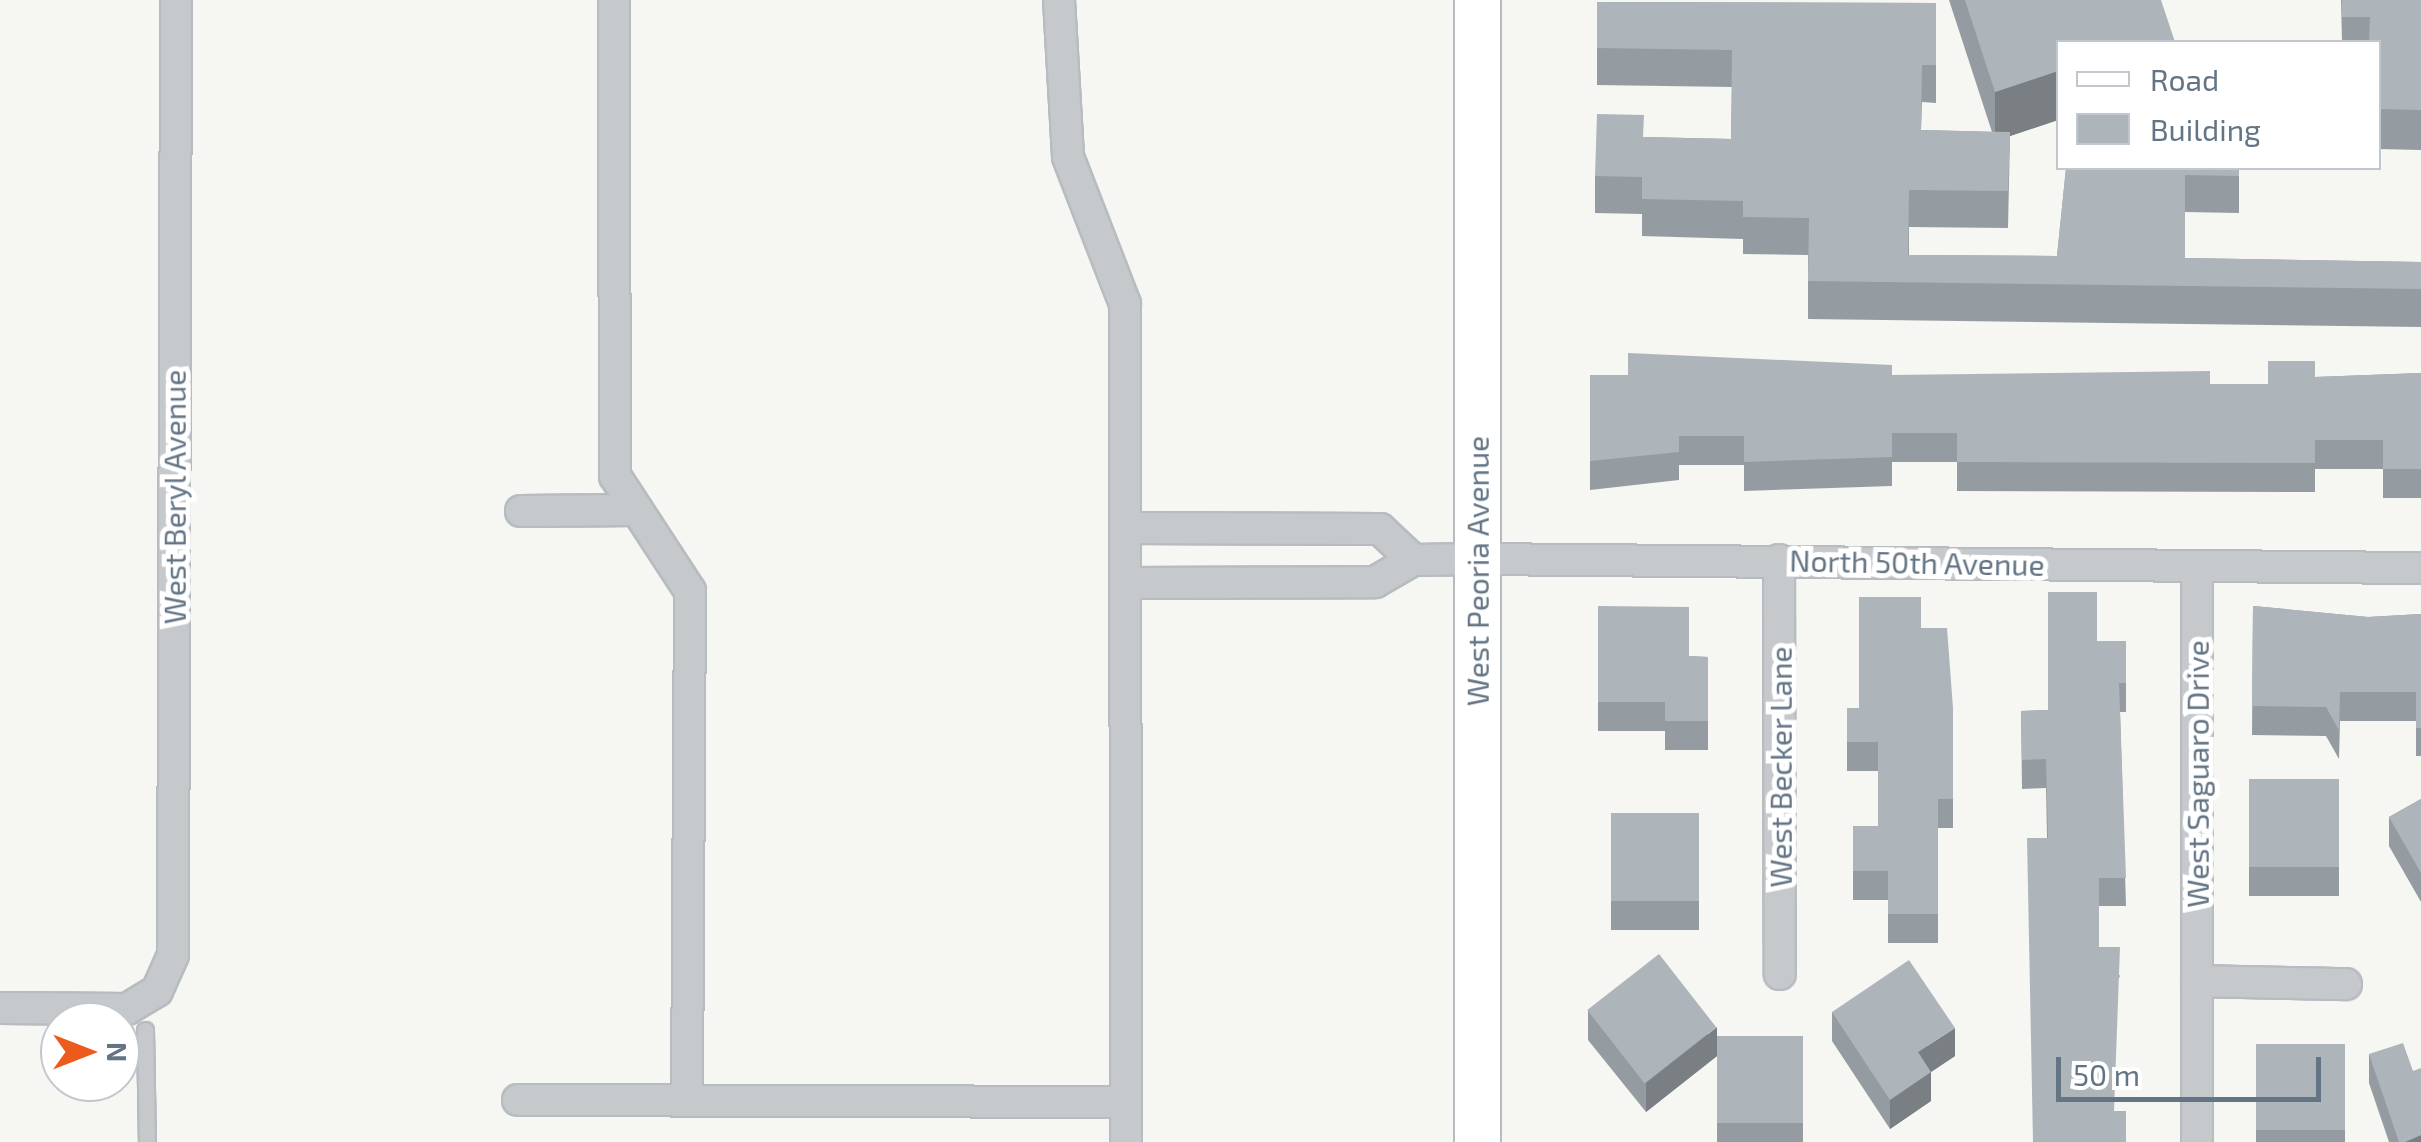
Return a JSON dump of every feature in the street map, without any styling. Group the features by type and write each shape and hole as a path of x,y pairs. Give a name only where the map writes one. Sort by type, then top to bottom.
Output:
{"main road":[{"name":"West Peoria Avenue","path":"1477,0 1477,1142"}],"street":[{"name":"West Beryl Avenue","path":"0,1008 127,1009 156,991 173,954 176,0"},
{"path":"614,0 615,476 690,591 687,1100"},
{"path":"1059,0 1068,157 1125,304 1126,1142"},
{"path":"522,511 637,510"},
{"path":"1125,528 1380,530 1413,560 1375,582 1126,583"},
{"name":"North 50th Avenue","path":"1413,560 2421,568"},
{"name":"West Becker Lane","path":"1779,560 1780,974"},
{"name":"West Saguaro Drive","path":"2197,566 2197,1142"},
{"path":"2197,982 2346,984"},
{"path":"518,1100 1126,1102"}],"lane":[{"path":"145,1030 146,1142"}],"building":[{"path":"1965,0 2161,0 2174,40 2056,40 2056,72 1995,92"},
{"path":"2342,0 2421,0 2421,110 2381,109 2381,40 2369,40 2370,17 2342,17"},
{"path":"1597,2 1936,3 1936,65 1922,65 1921,130 2010,132 2008,191 1909,190 1908,255 2057,256 2066,170 2239,170 2239,176 2185,175 2185,258 2421,262 2421,289 1808,281 1809,218 1743,217 1743,201 1642,199 1642,177 1595,176 1597,114 1644,115 1643,137 1731,139 1732,50 1597,48"},
{"path":"1628,353 1892,365 1892,375 2210,371 2210,384 2268,384 2268,361 2315,361 2315,377 2421,373 2421,469 2383,469 2383,440 2315,440 2315,463 1957,462 1957,433 1892,433 1892,457 1744,462 1744,436 1679,436 1679,452 1590,461 1590,375 1628,375"},
{"path":"2048,592 2097,592 2097,641 2126,641 2126,683 2119,683 2126,878 2099,878 2099,947 2120,947 2114,1111 2126,1111 2126,1142 2033,1142 2027,838 2048,838 2046,759 2022,760 2021,711 2048,710"},
{"path":"1859,597 1921,597 1921,628 1947,628 1953,708 1953,799 1938,799 1938,914 1888,914 1888,871 1853,871 1853,826 1878,826 1878,742 1847,742 1847,708 1859,708"},
{"path":"1598,606 1689,607 1689,656 1708,657 1708,721 1665,721 1665,702 1598,702"},
{"path":"2253,606 2368,617 2421,614 2421,728 2416,728 2416,692 2340,692 2339,730 2326,707 2252,706"},
{"path":"2249,779 2339,779 2339,867 2249,867"},
{"path":"2421,799 2421,873 2389,817"},
{"path":"1611,813 1699,813 1699,901 1611,901"},
{"path":"1659,954 1716,1027 1645,1083 1587,1010"},
{"path":"1909,960 1955,1028 1918,1052 1931,1072 1890,1100 1832,1012"},
{"path":"1717,1036 1803,1036 1803,1123 1717,1123"},
{"path":"2403,1043 2413,1071 2421,1068 2421,1135 2399,1142 2369,1054"},
{"path":"2256,1044 2345,1044 2345,1130 2256,1130"}]}
